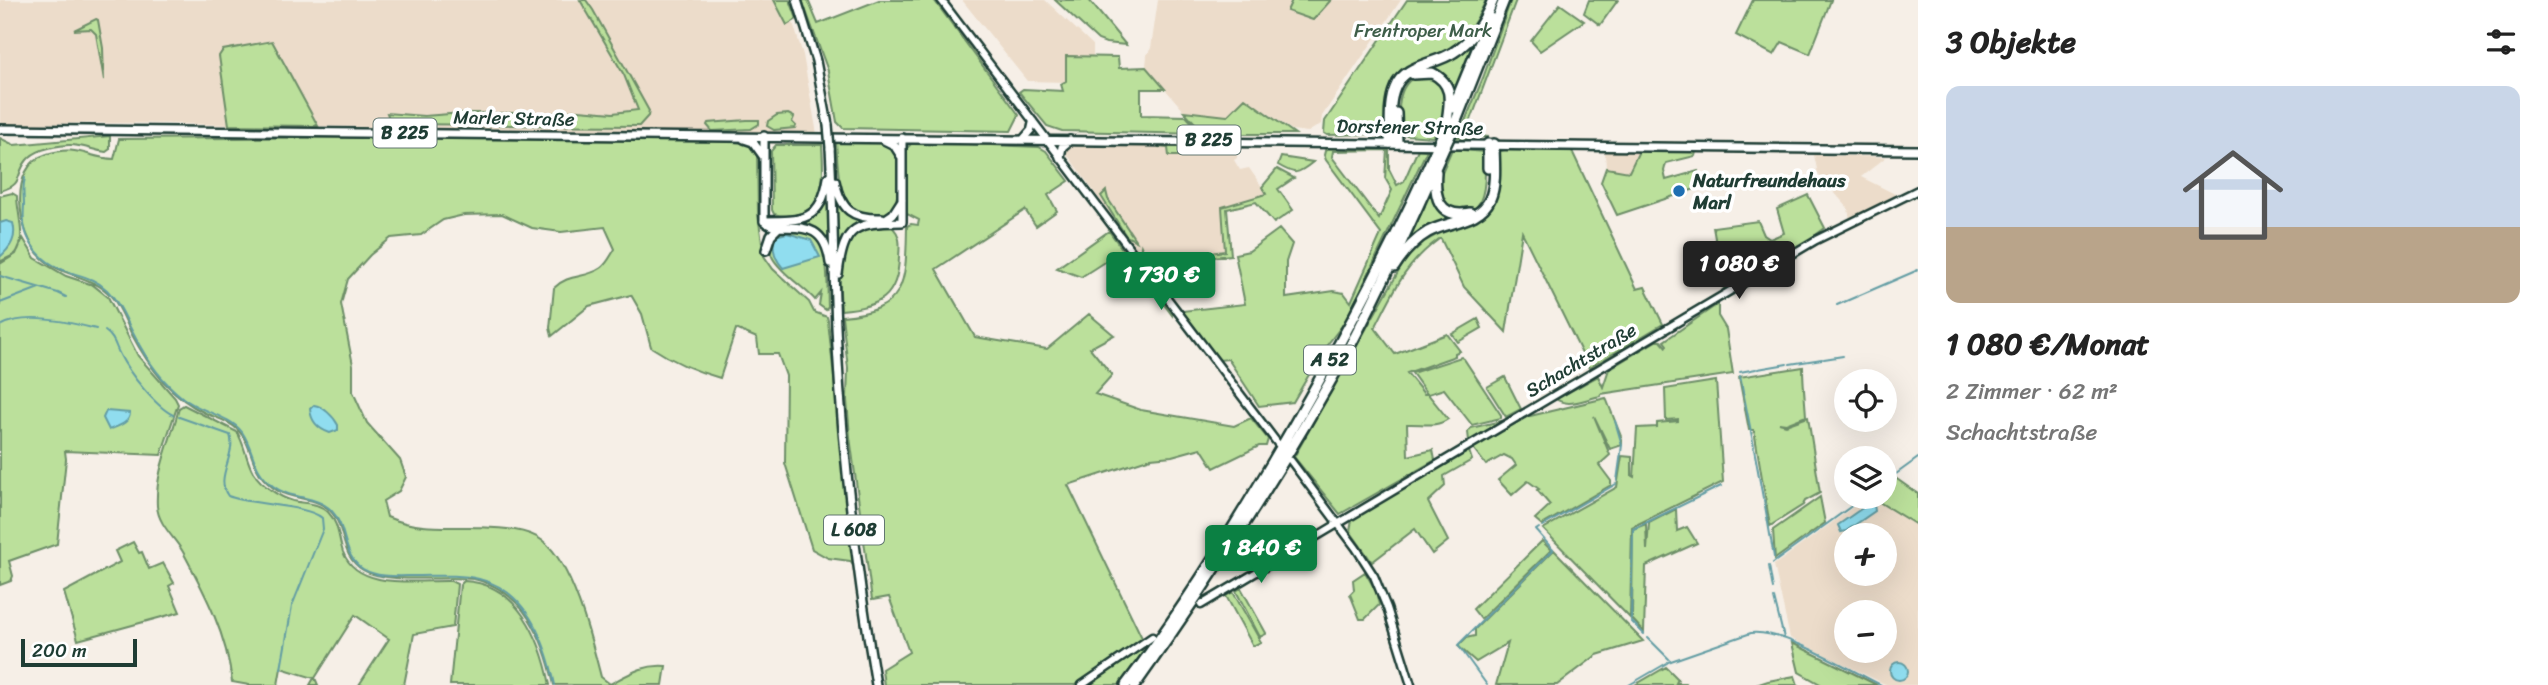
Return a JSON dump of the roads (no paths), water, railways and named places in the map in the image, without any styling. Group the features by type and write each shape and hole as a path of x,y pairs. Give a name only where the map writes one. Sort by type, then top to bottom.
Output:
{"highway":[{"name":"A 52","path":"1126,685 1268,471 1372,286 1437,156 1495,0"},
{"path":"1393,143 1392,96 1397,83 1411,70 1441,59 1461,47 1482,23 1495,0"},
{"name":"A 52","path":"1448,128 1504,0"},
{"path":"1393,143 1397,95 1402,83 1412,75 1429,72 1444,81 1450,97 1448,128"},
{"path":"1435,166 1434,191 1439,202 1452,212 1471,212 1480,206 1486,194 1491,144"},
{"path":"1380,286 1404,253 1420,237 1475,215 1486,206 1493,188 1491,144"},
{"name":"A 52","path":"1135,685 1195,600 1291,447 1349,347 1380,286 1435,166 1437,156"}],"main road":[{"name":"L 608","path":"797,0 817,61 828,125 835,305 852,517 876,685"},
{"name":"Marler Straße","path":"0,129 902,138"},
{"path":"735,136 753,142 764,160"},
{"path":"764,136 764,221 767,225 802,228 818,235 830,257 835,295"},
{"path":"877,137 894,145 901,157"},
{"name":"Dorstener Straße","path":"902,138 1918,149"},
{"path":"902,138 902,222"},
{"path":"1060,157 1065,144 1072,139"},
{"path":"764,221 799,219 816,211 825,197 831,160"},
{"path":"831,160 838,192 844,205 861,217 898,219 902,222"},
{"path":"887,218 902,200"},
{"path":"835,295 841,253 850,234 868,224 902,222"},
{"path":"766,250 771,235 781,226"}],"street":[{"path":"941,0 1278,444"},
{"path":"1024,138 1031,130 1033,121"},
{"name":"Schachtstraße","path":"1200,605 1816,240 1918,190"},
{"path":"1291,461 1366,563 1379,588 1411,685"},
{"path":"1082,685 1152,637"}],"water":[{"path":"0,223 13,223 14,238 0,257"},
{"path":"787,233 811,240 820,257 783,268 774,254 773,245 775,236"},
{"path":"314,405 331,415 338,425 338,430 330,433 316,424 310,409"},
{"path":"106,411 130,413 123,424 109,430 103,418"},
{"path":"1861,509 1875,509 1858,523 1841,523"},
{"path":"1899,662 1907,668 1905,677 1899,680 1893,677 1890,671 1893,665"}],"waterway":[{"path":"25,178 24,221 32,245 51,264 98,283 112,295 144,353 161,377 190,403 236,426 246,439 266,480 288,494 318,502 331,510 340,524 351,556 369,572 389,576 471,577 496,585 510,594 522,606 540,635 555,685"},
{"path":"1837,305 1918,270"},
{"path":"0,276 66,297"},
{"path":"0,303 39,288"},
{"path":"0,326 34,319 61,321 96,329"},
{"path":"105,331 113,339 136,380 158,404 173,415"},
{"path":"1824,359 1843,356"},
{"path":"1790,364 1822,359"},
{"path":"1758,369 1787,364"},
{"path":"1740,372 1756,369"},
{"path":"1740,376 1754,447"},
{"path":"179,417 230,435 231,450 223,481 228,496 304,510 322,518 323,529 292,606 281,669"},
{"path":"1615,421 1622,445 1617,481"},
{"path":"1754,449 1763,498"},
{"path":"1897,473 1918,458"},
{"path":"1543,526 1616,484"},
{"path":"1644,634 1631,621 1633,529 1721,486"},
{"path":"1764,500 1774,557"},
{"path":"1773,563 1847,509"},
{"path":"1487,685 1458,645 1553,550 1536,530 1539,528"},
{"path":"1769,566 1773,589"},
{"path":"1774,598 1784,638"},
{"path":"1668,662 1751,633 1765,633 1798,644 1881,685"},
{"path":"1648,638 1669,659"},
{"path":"1629,685 1667,663"}],"place":[{"name":"Naturfreundehaus Marl","path":"1679,191"}],"park label":[{"name":"Frentroper Mark","path":"1423,30"}]}
